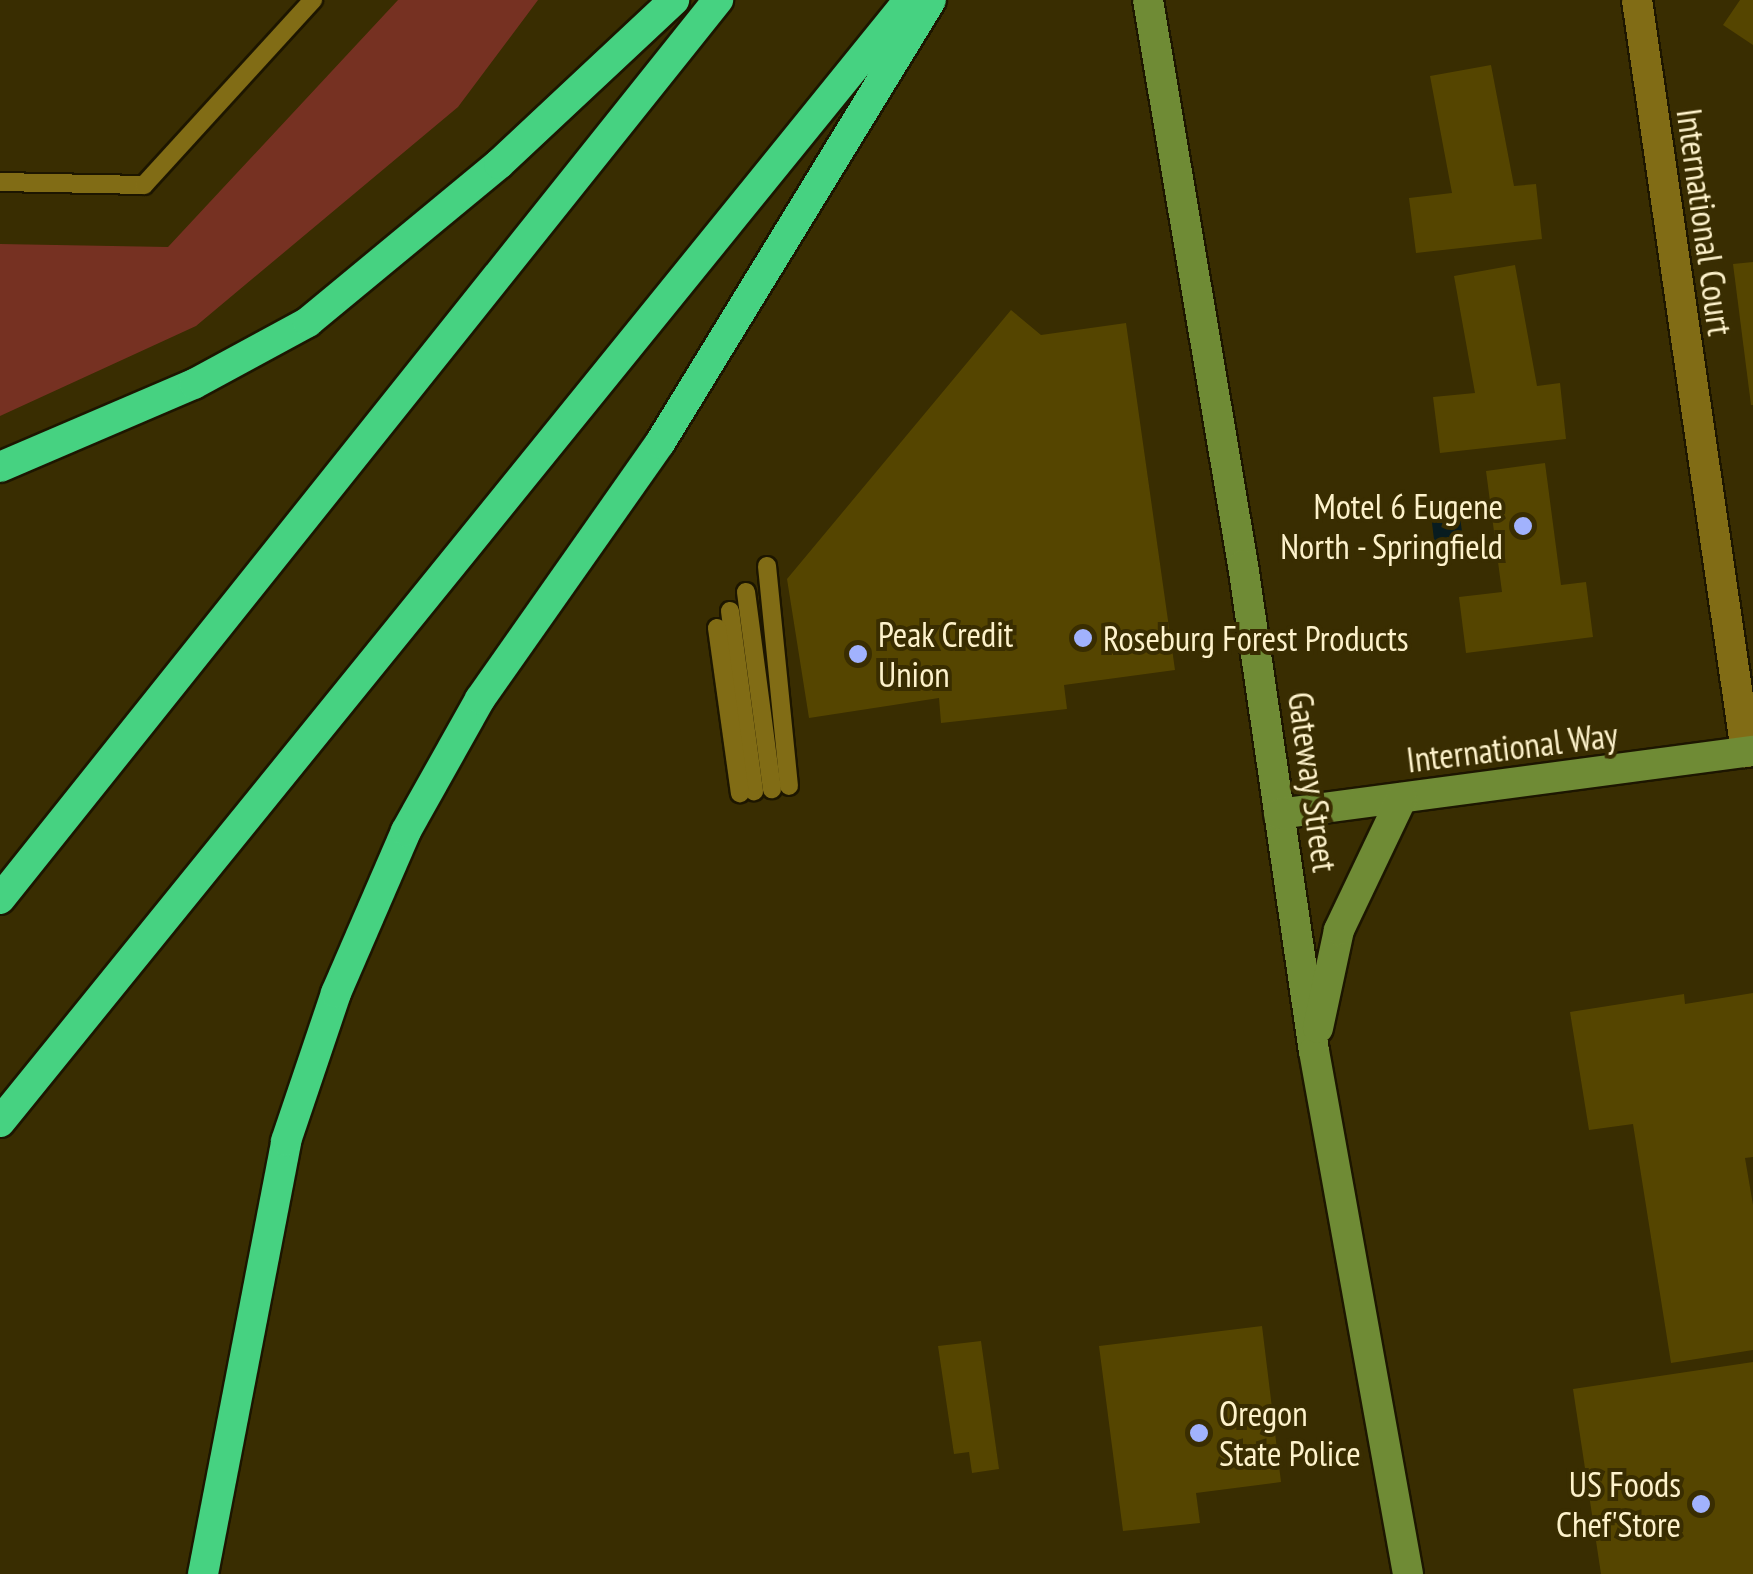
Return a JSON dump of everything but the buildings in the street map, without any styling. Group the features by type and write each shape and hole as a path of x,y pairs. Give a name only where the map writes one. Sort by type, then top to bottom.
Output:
{"highway":[{"path":"0,467 194,384 308,322 499,164 674,0"},
{"path":"0,899 718,0"},
{"path":"0,1122 909,0"},
{"path":"203,1574 286,1141 336,992 406,831 480,699 660,443 931,0"},
{"path":"0,1146 42,1072"}],"main road":[{"name":"Gateway Street","path":"1148,0 1314,1051 1408,1574"},
{"name":"International Way","path":"1279,814 1749,751"},
{"path":"1314,1051 1338,930 1402,798"}],"street":[{"name":"International Court","path":"1637,0 1749,751"}],"lane":[{"path":"0,182 144,185 314,0"},
{"path":"764,790 766,566"},
{"path":"746,592 764,790"},
{"path":"730,612 764,790"},
{"path":"716,628 764,790"}],"shaded area":[{"path":"398,0 538,0 458,107 196,326 0,416 0,244 168,247"}],"water":[{"path":"1459,510 1465,553 1436,557 1431,514"}],"place":[{"name":"Motel 6 Eugene North - Springfield","path":"1523,526"},
{"name":"Roseburg Forest Products","path":"1083,638"},
{"name":"Peak Credit Union","path":"858,654"},
{"name":"Oregon State Police","path":"1199,1433"},
{"name":"US Foods Chef'Store","path":"1701,1504"}]}
